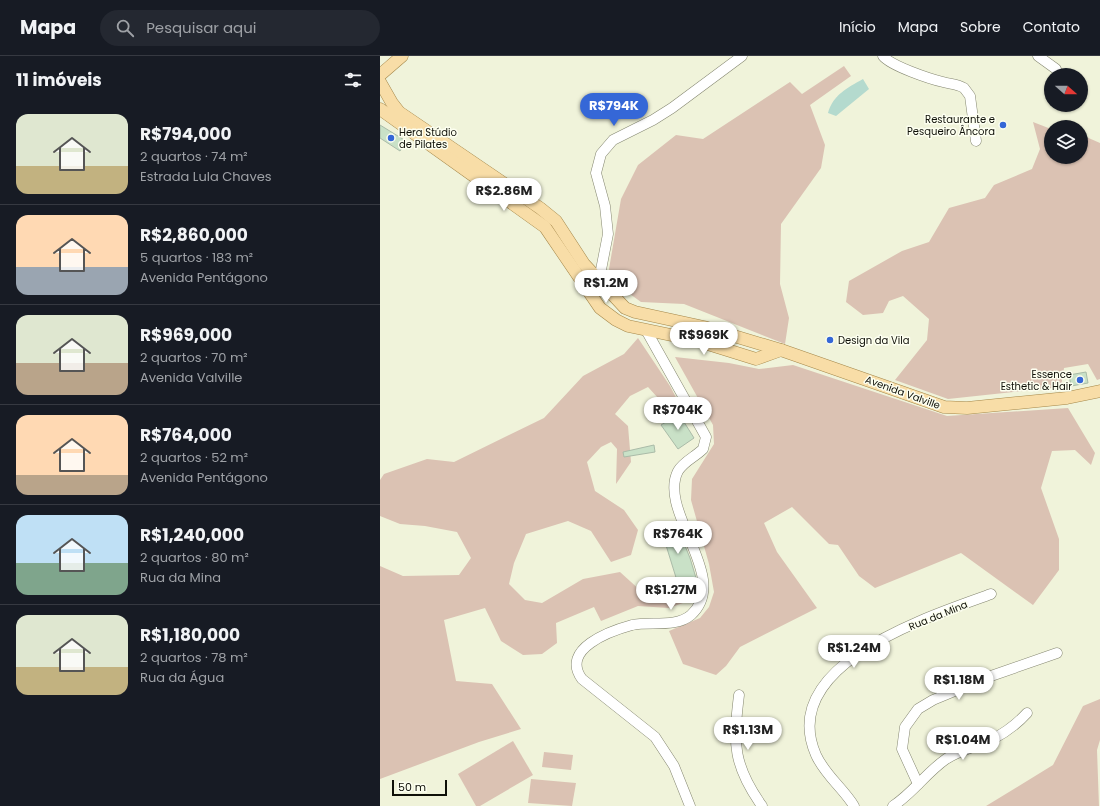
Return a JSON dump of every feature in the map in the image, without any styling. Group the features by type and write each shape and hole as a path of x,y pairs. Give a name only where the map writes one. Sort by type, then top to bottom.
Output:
{"main road":[{"path":"380,75 402,56"},
{"path":"380,82 399,112 540,208 556,221 584,264 630,310 634,322 628,326"},
{"path":"380,109 545,227 600,308 616,320 628,326 695,340 756,359 781,350"},
{"path":"616,320 616,311 620,308 630,310"},
{"name":"Avenida Valville","path":"630,310 704,327 781,350 880,383 934,404 952,408 1067,398 1100,391"},
{"path":"722,349 733,349 737,344 737,337"}],"street":[{"path":"599,280 601,262 606,243 608,222 596,172 606,146 613,140 653,120 672,108 742,56"},
{"path":"884,56 890,62 925,76 964,88 970,96 976,141"},
{"path":"1038,56 1056,68"},
{"path":"584,264 594,265 601,262"},
{"path":"646,330 706,437 703,449 688,461 679,471 674,489 677,504 700,569 704,590 699,605 691,615 683,620 633,625 611,633 584,647 580,653 576,666 582,679 655,737 674,766 690,806"},
{"name":"Rua da Mina","path":"854,806 841,787 823,767 816,755 810,726 816,698 828,680 842,665 871,645 939,613 991,594"},
{"path":"918,784 902,748 905,727 918,709 939,698 991,676 1056,653"},
{"path":"739,695 735,735 736,751 748,785 762,806"},
{"path":"893,806 911,792 945,760 958,752 991,740 1016,725 1028,712"}],"shaded area":[{"path":"844,66 851,76 810,105 825,145 821,168 781,224 780,284 789,318 785,344 684,304 641,302 612,281 609,269 621,199 638,165 676,135 703,139 790,82 802,94"},
{"path":"1033,122 1044,126 1044,164 1088,164 1088,138 1100,143 1100,379 1097,380 1088,364 1064,368 1061,387 948,399 895,380 927,340 929,319 903,296 889,301 883,313 863,315 846,302 849,281 902,251 929,242 949,208 985,198 994,185 1032,169 1040,149"},
{"path":"638,338 670,386 681,407 677,411 668,409 648,387 630,396 615,414 628,426 631,462 616,484 617,449 611,442 601,447 587,462 595,491 624,510 638,530 631,555 611,562 591,531 568,521 526,534 514,563 509,584 525,600 542,603 583,579 620,572 652,601 666,600 690,589 694,599 669,608 638,606 601,621 594,607 556,623 557,643 542,654 523,655 501,641 485,608 444,620 456,681 492,684 521,729 479,742 380,779 380,566 403,576 459,575 471,558 457,532 425,526 400,524 380,516 380,480 384,474 427,459 454,462 544,418 583,376 624,354"},
{"path":"675,357 729,363 759,369 793,365 947,416 1068,408 1095,453 1091,465 1075,450 1052,451 1041,488 1059,539 1059,570 1033,605 961,553 875,588 859,576 838,545 829,544 792,507 764,523 777,552 817,608 740,647 726,666 716,675 683,664 669,631 700,618 709,607 714,592 709,564 691,500 692,479 714,444 713,425"},
{"path":"1100,699 1100,740 1097,750 1099,806 986,806 1053,765 1083,706"},
{"path":"513,741 533,775 480,806 476,806 458,774"},
{"path":"544,752 573,755 571,770 542,767"},
{"path":"531,779 576,783 572,806 528,803"}],"water":[{"path":"863,79 869,89 836,116 828,113 833,101 841,93"}],"building":[{"path":"380,125 406,141 400,151 380,138"},
{"path":"1086,372 1088,383 1071,386 1069,375"},
{"path":"679,414 694,438 678,449 661,425"},
{"path":"654,445 655,452 624,457 623,452"},
{"path":"676,524 690,558 696,578 678,584 661,529"}],"place":[{"name":"Restaurante e Pesqueiro Âncora","path":"1003,125"},
{"name":"Hera Stúdio de Pilates","path":"391,138"},
{"name":"Design da Vila","path":"830,340"},
{"name":"Essence Esthetic & Hair","path":"1080,380"}]}
